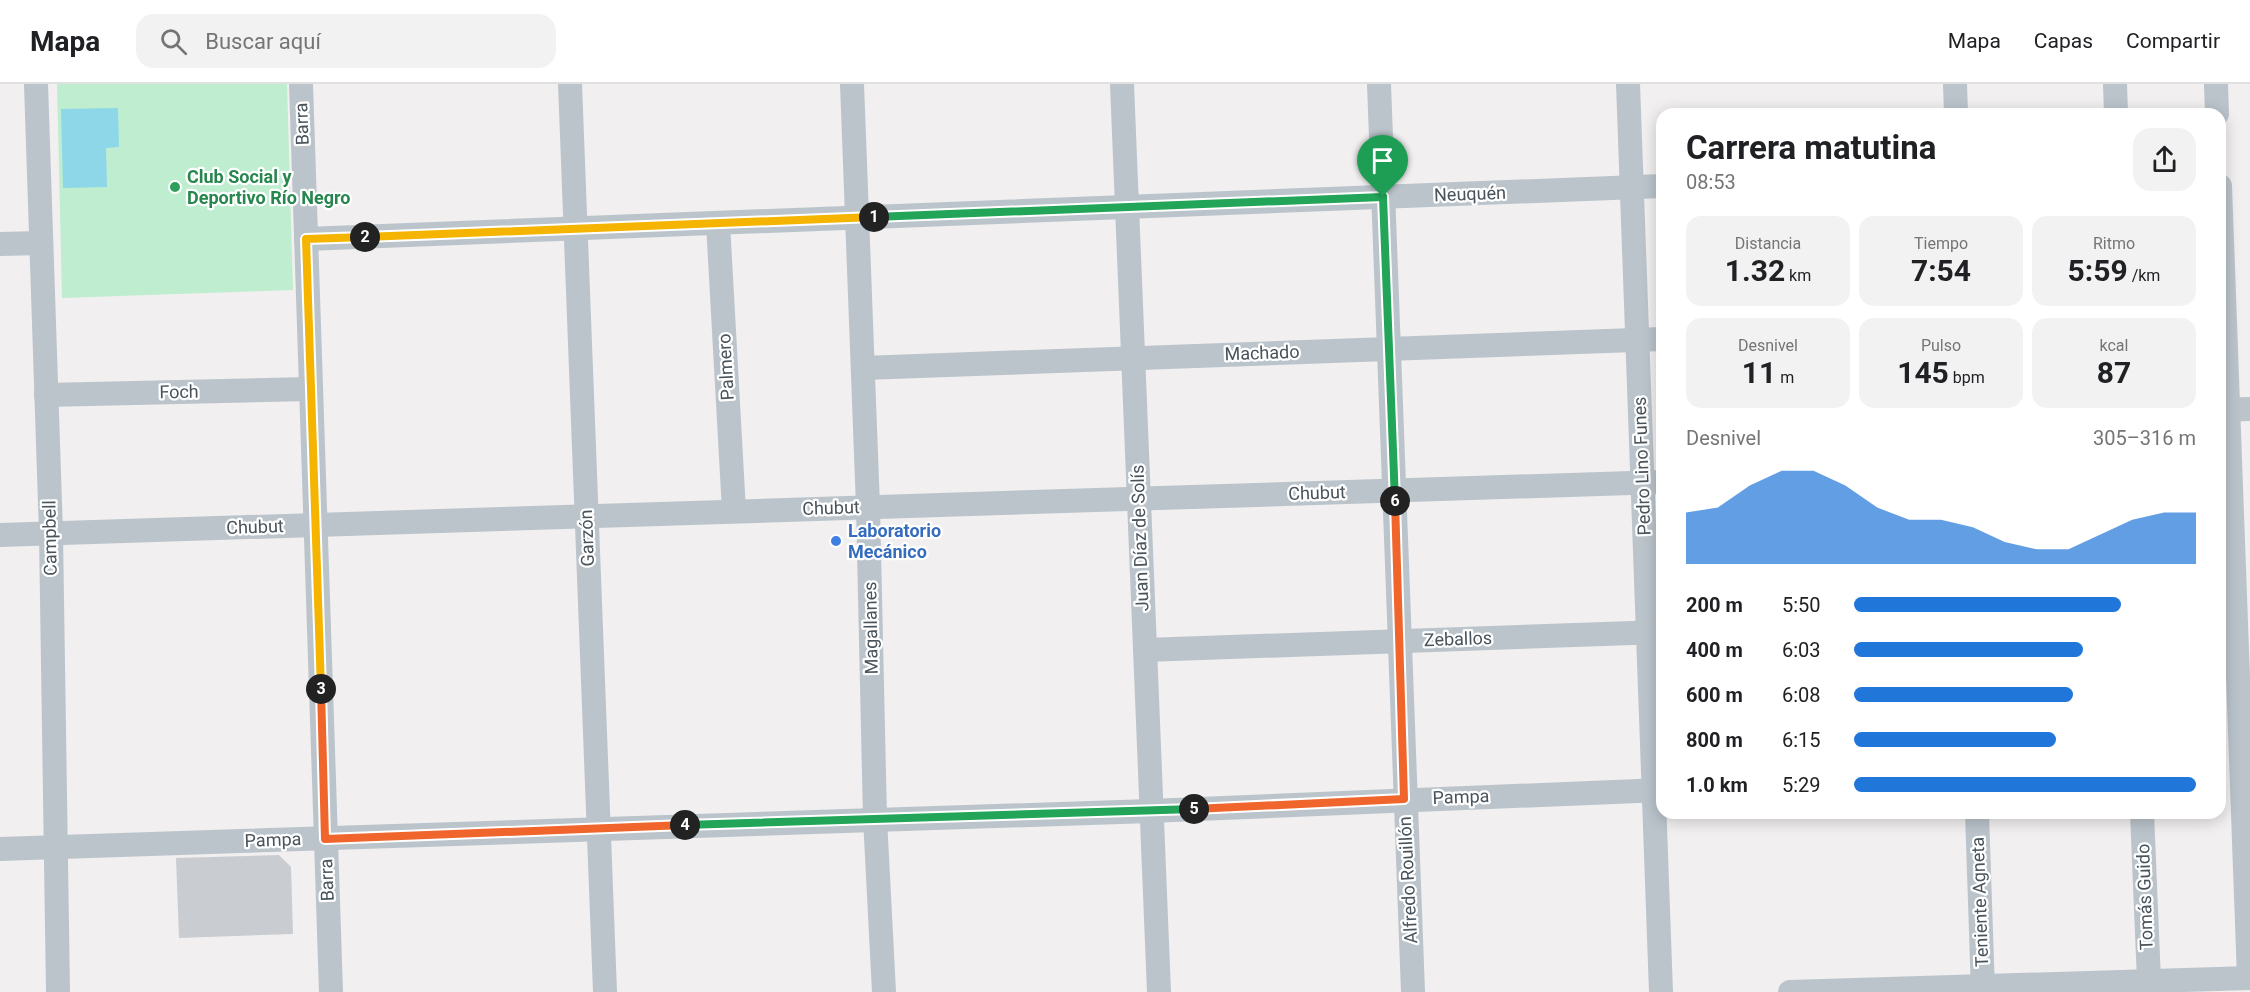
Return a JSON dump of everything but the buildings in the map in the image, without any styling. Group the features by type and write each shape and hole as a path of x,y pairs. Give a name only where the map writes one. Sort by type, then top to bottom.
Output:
{"street":[{"name":"Campbell","path":"36,84 51,533 58,992"},
{"name":"Barra","path":"301,84 331,992"},
{"name":"Garzón","path":"570,84 605,992"},
{"name":"Magallanes","path":"852,84 868,507 876,818 884,992"},
{"name":"Juan Díaz de Solís","path":"1122,84 1159,992"},
{"name":"Alfredo Rouillón","path":"1379,84 1413,992"},
{"name":"Pedro Lino Funes","path":"1628,84 1637,340 1652,483 1656,711"},
{"path":"1955,84 1956,108"},
{"path":"2115,84 2116,108"},
{"path":"2216,84 2217,108"},
{"name":"Neuquén","path":"306,239 1656,186"},
{"name":"Palmero","path":"718,223 734,512"},
{"path":"0,244 41,243"},
{"path":"1790,992 1983,989 2250,978 2233,409 2226,289"},
{"name":"Machado","path":"863,368 1656,339"},
{"name":"Foch","path":"46,394 311,389"},
{"name":"Chubut","path":"0,535 1652,483"},
{"name":"Zeballos","path":"1145,650 1655,632"},
{"name":"Pampa","path":"0,849 876,818 1150,811 1656,790"},
{"name":"Pedro Lino Funes","path":"1658,819 1661,992"},
{"name":"Teniente Agneta","path":"1977,819 1983,989"},
{"name":"Tomás Guido","path":"2142,819 2149,981"}],"green space":[{"name":"Club Social y Deportivo Río Negro","path":"57,84 287,84 293,290 62,298"}],"water":[{"path":"118,108 119,147 106,148 107,187 63,188 61,109"}],"place":[{"name":"Club Social y Deportivo Río Negro","path":"175,187"},
{"name":"Laboratorio Mecánico","path":"836,541"}],"route":[{"path":"1383,197 1404,799 1150,811 876,818 325,839 306,239 1383,197"}]}
